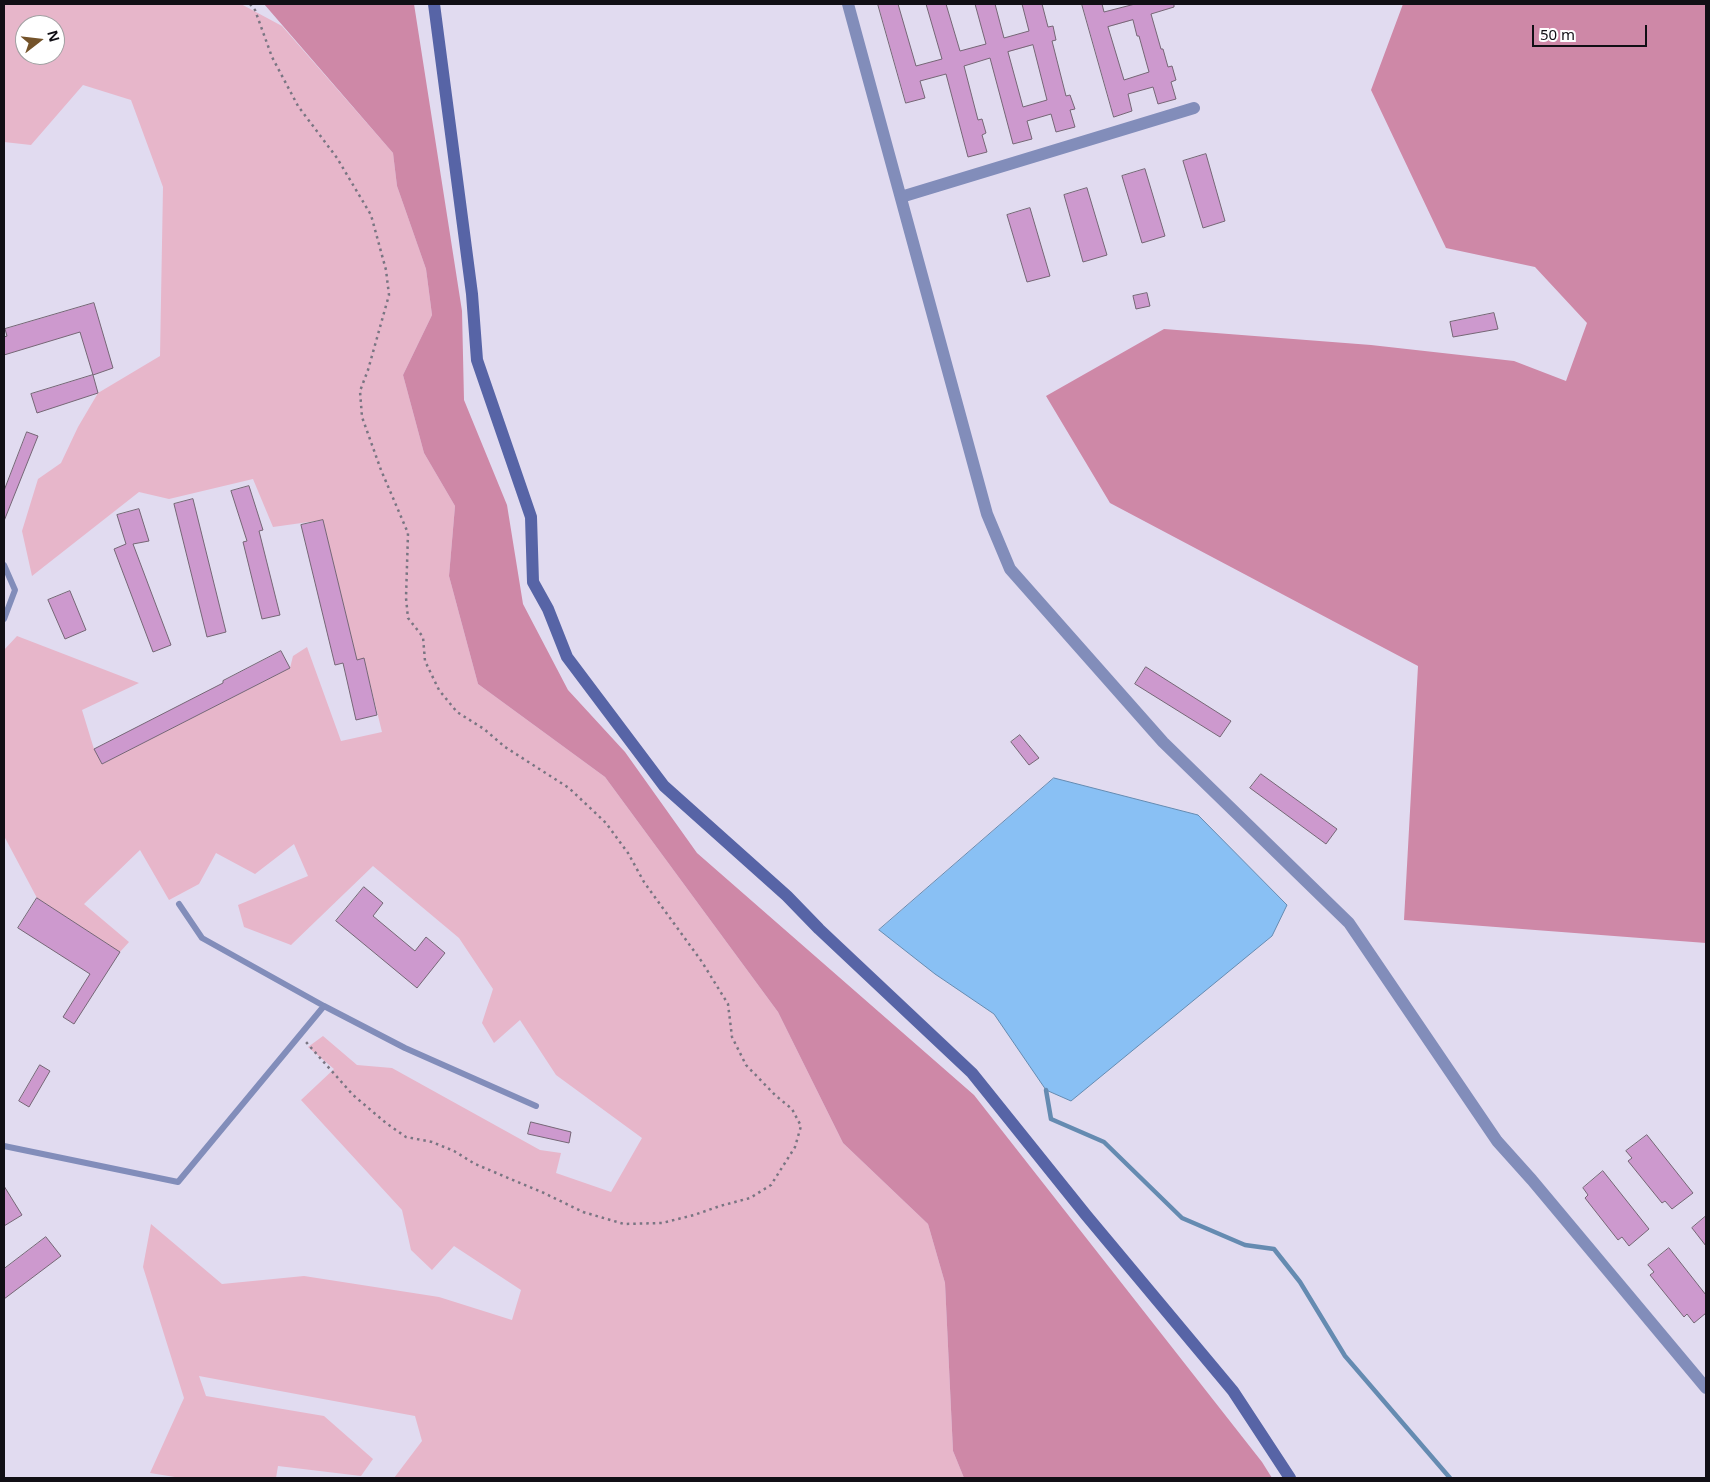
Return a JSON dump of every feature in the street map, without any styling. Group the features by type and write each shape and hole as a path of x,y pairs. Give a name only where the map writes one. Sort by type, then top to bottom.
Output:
{"street":[{"path":"434,4 472,294 478,360 531,517 533,582 548,609 566,657 664,786 787,896 819,930 972,1073 1233,1391 1290,1478"},
{"path":"848,4 987,514 1010,569 1163,742 1349,923 1497,1141 1532,1180 1706,1388"},
{"path":"901,197 1194,108"}],"lane":[{"path":"4,565 15,590 4,619"},
{"path":"179,904 202,938 324,1006 405,1048 536,1106"},
{"path":"4,1146 178,1182 324,1006"}],"path":[{"path":"250,4 255,10 272,57 298,106 337,158 371,215 386,270 390,295 368,370 360,390 362,417 381,470 408,533 406,598 408,618 423,637 425,661 439,690 457,712 484,729 505,747 569,788 606,823 662,907 682,932 728,1004 732,1037 746,1065 775,1095 792,1109 801,1126 795,1147 771,1185 750,1198 662,1223 624,1224 583,1212 544,1193 475,1164 454,1150 432,1142 406,1137 353,1095 300,1035"}],"shaded area":[{"path":"4,4 241,4 282,26 393,153 397,186 426,269 432,315 403,375 424,453 455,506 449,576 478,684 605,777 778,1012 843,1143 928,1224 945,1283 953,1451 964,1478 394,1478 422,1441 415,1416 199,1376 206,1396 324,1416 373,1459 361,1476 278,1466 276,1478 181,1478 150,1473 184,1398 143,1267 151,1224 222,1284 304,1276 439,1297 512,1320 521,1290 454,1246 432,1270 411,1250 402,1210 301,1100 334,1069 308,1047 323,1036 357,1065 392,1068 540,1150 561,1153 556,1173 611,1192 642,1138 556,1075 520,1020 494,1043 482,1023 493,989 459,938 373,866 291,945 244,927 238,905 308,876 294,844 255,874 216,853 199,884 169,900 140,850 84,904 129,942 120,952 37,898 4,836 4,650 17,636 139,683 82,710 94,749 102,764 290,668 293,656 307,647 341,741 382,732 364,659 357,660 323,520 273,527 253,479 169,499 139,492 32,576 22,531 38,479 61,463 78,427 98,393 160,356 163,187 131,100 83,85 31,145 4,142"},
{"path":"264,4 414,4 462,311 464,400 507,505 523,604 568,690 625,752 697,853 974,1095 1262,1462 1272,1478 964,1478 953,1451 945,1283 928,1224 843,1143 778,1012 605,777 478,684 449,576 455,506 424,453 403,375 432,315 426,269 397,186 393,153"},
{"path":"1403,4 1706,4 1706,943 1404,920 1418,666 1110,503 1046,396 1164,329 1371,345 1514,361 1566,381 1587,323 1535,267 1446,248 1371,90"}],"water":[{"path":"1054,778 1198,815 1287,905 1272,936 1071,1101 1046,1090 994,1014 935,974 879,930"}],"building":[{"path":"878,4 898,4 916,66 942,59 926,4 946,4 960,51 986,44 975,4 995,4 1004,38 1029,31 1022,4 1042,4 1048,27 1053,26 1056,40 1052,41 1066,96 1070,95 1075,109 1070,110 1075,127 1056,132 1051,114 1027,121 1032,139 1013,144 990,58 964,66 978,120 982,119 986,133 982,135 987,152 968,157 946,74 920,81 925,98 906,103","holes":["1033,45 1047,100 1023,107 1008,52"]},
{"path":"1082,4 1102,4 1104,12 1135,4 1174,4 1174,7 1151,14 1168,67 1172,66 1176,80 1171,82 1176,99 1158,104 1153,87 1128,94 1132,111 1114,117","holes":["1133,20 1137,36 1139,36 1149,72 1124,80 1108,27"]},
{"path":"1206,154 1225,221 1203,228 1183,161"},
{"path":"1145,169 1165,236 1142,243 1122,176"},
{"path":"1087,188 1107,255 1083,262 1064,195"},
{"path":"1030,208 1050,276 1027,282 1007,215"},
{"path":"1147,293 1150,306 1136,309 1133,296"},
{"path":"94,303 113,368 93,375 80,332 4,355 4,337 7,336 5,329"},
{"path":"1494,313 1498,329 1453,337 1450,322"},
{"path":"93,375 98,393 37,413 31,394"},
{"path":"27,432 38,436 4,521 4,491"},
{"path":"249,486 263,530 259,531 280,615 262,619 243,542 247,541 231,491"},
{"path":"193,499 226,632 207,637 174,504"},
{"path":"139,509 149,541 133,544 171,645 153,652 114,549 126,544 117,515"},
{"path":"323,520 357,660 364,658 377,715 356,720 343,663 335,665 301,525"},
{"path":"70,591 86,630 65,639 48,600"},
{"path":"281,651 290,668 102,764 94,749"},
{"path":"1146,667 1231,721 1220,737 1135,684"},
{"path":"1020,735 1039,758 1029,765 1011,742"},
{"path":"1261,774 1337,829 1326,844 1250,788"},
{"path":"364,887 383,903 373,916 415,951 426,937 445,953 417,988 336,921"},
{"path":"37,898 120,952 74,1024 63,1017 90,974 18,928"},
{"path":"40,1065 50,1071 29,1107 19,1101"},
{"path":"531,1122 571,1132 569,1143 528,1134"},
{"path":"1647,1135 1693,1193 1672,1209 1665,1201 1662,1203 1628,1161 1632,1158 1626,1151"},
{"path":"1603,1171 1649,1229 1629,1246 1622,1237 1618,1240 1585,1198 1588,1195 1583,1188"},
{"path":"4,1186 22,1215 4,1226"},
{"path":"1706,1216 1706,1246 1692,1228"},
{"path":"46,1237 61,1256 4,1299 4,1269"},
{"path":"1669,1248 1706,1295 1706,1313 1694,1323 1687,1314 1684,1317 1650,1275 1654,1272 1648,1265"}],"waterway":[{"path":"1046,1090 1051,1119 1104,1142 1182,1218 1245,1245 1274,1249 1300,1282 1345,1356 1450,1478"}]}
